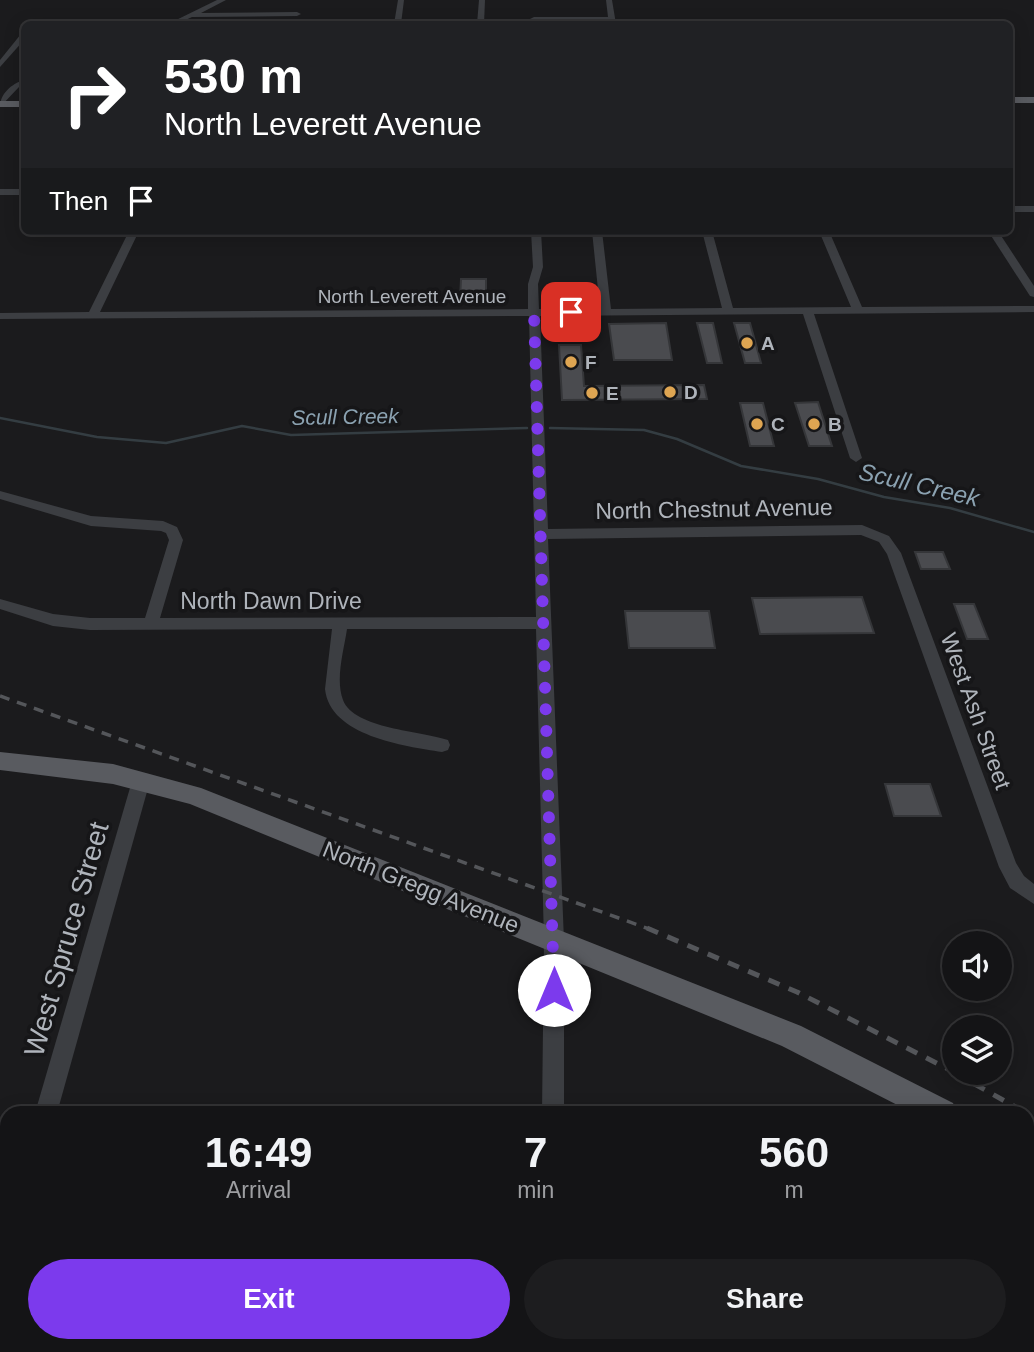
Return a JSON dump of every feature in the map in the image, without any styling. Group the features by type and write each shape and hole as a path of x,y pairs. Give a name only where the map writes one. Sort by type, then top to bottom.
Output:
{"main road":[{"path":"1013,100 1034,100"},
{"path":"0,105 21,104"},
{"name":"North Gregg Avenue","path":"0,761 81,769 193,795 791,1036 929,1106"}],"street":[{"path":"179,21 223,0"},
{"path":"398,21 401,0"},
{"path":"481,21 482,0"},
{"path":"609,0 613,21"},
{"path":"192,15 298,11 294,21"},
{"path":"211,21 214,15"},
{"path":"534,19 587,21"},
{"path":"0,65 21,40"},
{"path":"6,85 20,84"},
{"path":"0,105 20,84"},
{"path":"0,192 21,192"},
{"path":"1013,209 1034,209"},
{"path":"93,315 132,235"},
{"path":"536,235 538,267 533,285 554,941 553,1106"},
{"path":"597,235 606,312"},
{"path":"708,235 728,311"},
{"path":"826,235 858,310"},
{"path":"996,235 1034,294"},
{"name":"North Leverett Avenue","path":"0,316 1034,309"},
{"path":"808,310 856,458"},
{"path":"0,495 91,521 163,526 172,530 176,541 151,624"},
{"name":"North Chestnut Avenue","path":"542,534 862,530 884,539"},
{"name":"West Ash Street","path":"884,539 894,553 1008,867 1017,882 1032,894"},
{"name":"North Dawn Drive","path":"0,604 54,620 90,624 545,623"},
{"path":"340,623 334,677 334,699 339,712 351,721 414,741 442,744"},
{"name":"West Spruce Street","path":"48,1106 141,781"}],"building":[{"path":"461,279 486,279 486,300 460,300"},
{"path":"666,323 672,360 614,360 609,324"},
{"path":"697,323 713,323 722,363 707,363"},
{"path":"734,323 750,323 761,363 745,363"},
{"path":"559,345 581,345 584,386 704,385 707,399 562,400"},
{"name":"B","path":"818,402 832,446 809,446 795,403"},
{"name":"C","path":"740,403 763,403 774,446 750,446"},
{"path":"915,552 943,552 950,569 921,569"},
{"path":"862,597 874,633 760,634 752,598"},
{"path":"954,604 974,604 988,639 967,639"},
{"path":"625,611 709,611 715,648 629,648"},
{"path":"885,784 930,784 941,816 894,816"}],"waterway":[{"name":"Scull Creek","path":"0,418 97,437 166,443 242,426 291,435 527,428"},
{"name":"Scull Creek","path":"550,428 644,430 677,439 741,466 818,479 884,497 950,508 1034,532"}],"railway":[{"path":"0,696 650,929"},
{"path":"650,929 797,992 942,1066"},
{"path":"976,1085 1014,1106"}],"place":[{"name":"A","path":"747,343"},
{"name":"F","path":"571,362"},
{"name":"D","path":"670,392"},
{"name":"E","path":"592,393"},
{"name":"C","path":"757,424"},
{"name":"B","path":"814,424"}],"route":[{"path":"554,990 534,313 571,312"}]}
